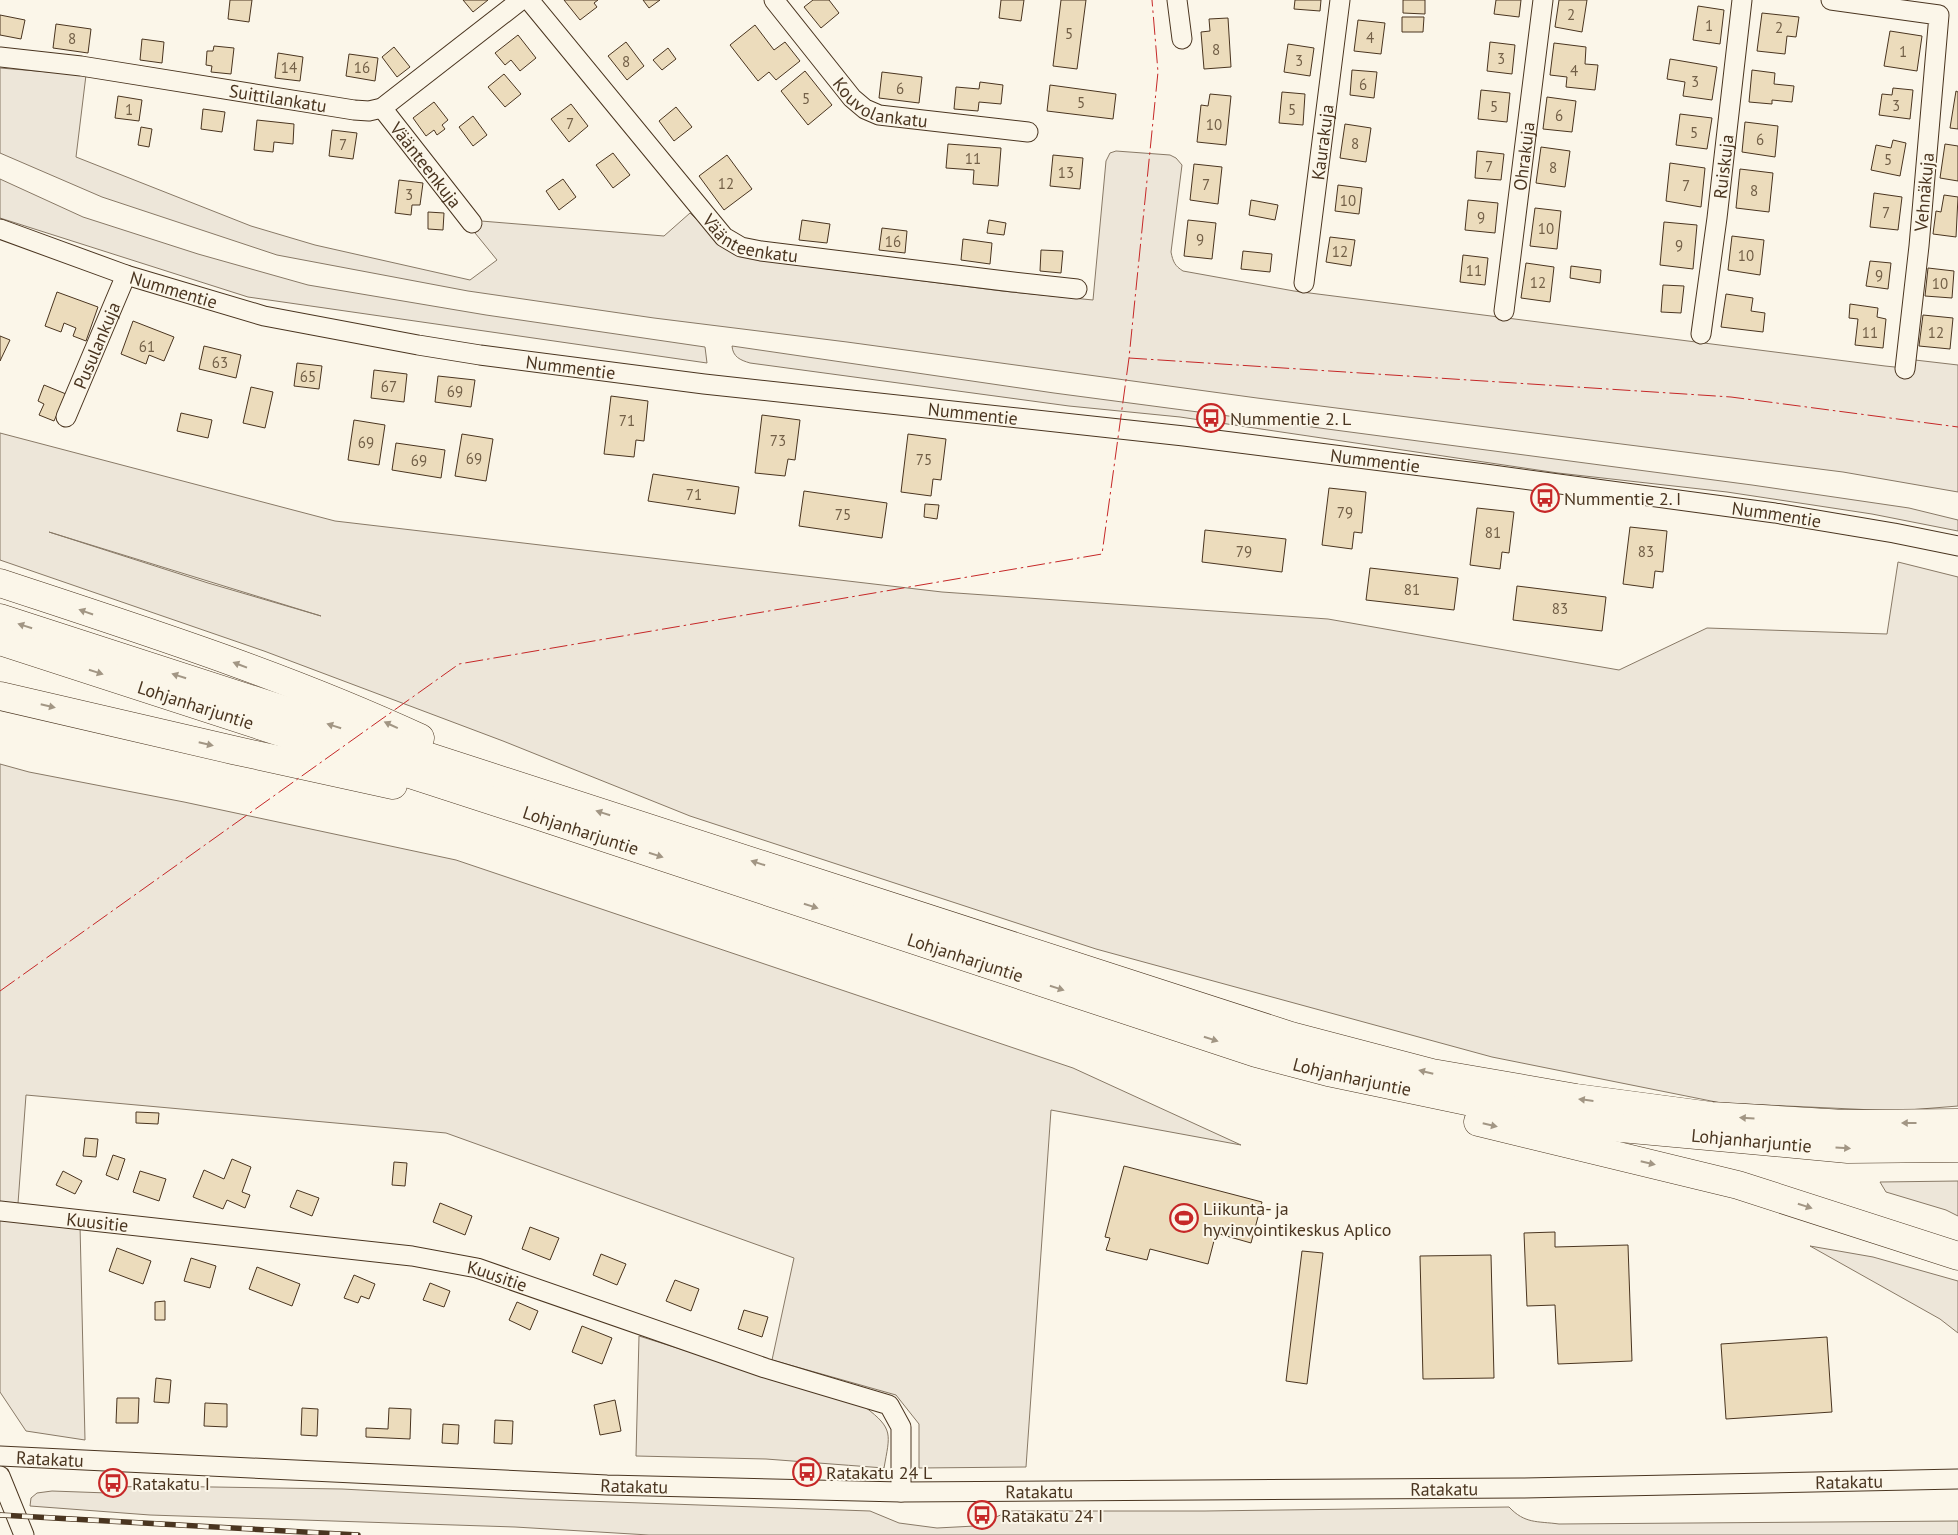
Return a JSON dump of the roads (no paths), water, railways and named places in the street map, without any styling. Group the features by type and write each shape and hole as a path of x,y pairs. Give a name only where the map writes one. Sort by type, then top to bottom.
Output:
{"highway":[{"path":"0,583 212,654 357,709 529,801"},
{"name":"Lohjanharjuntie","path":"0,618 1256,1054 1328,1072 1577,1124 1848,1149 1958,1148"},
{"name":"Lohjanharjuntie","path":"0,641 529,801 1292,1036 1432,1073 1576,1098 1711,1116 1845,1124 1958,1123"},
{"path":"0,696 319,769 529,801"},
{"path":"1328,1072 1381,1099 1738,1185 1958,1256"}],"street":[{"path":"382,108 521,0"},
{"name":"Väänteenkatu","path":"530,0 724,236 741,247 790,255 1077,289"},
{"name":"Kouvolankatu","path":"774,0 832,75 852,98 865,109 879,115 1028,132"},
{"path":"1177,0 1182,39"},
{"name":"Kaurakuja","path":"1304,283 1340,0"},
{"name":"Ohrakuja","path":"1504,311 1543,0"},
{"name":"Ruiskuja","path":"1700,334 1717,218 1742,0"},
{"name":"Vehnäkuja","path":"1831,0 1940,15 1919,246 1905,369"},
{"name":"Suittilankatu","path":"0,58 81,66 354,110 370,111 382,108"},
{"name":"Väänteenkuja","path":"382,108 472,223"},
{"name":"Nummentie","path":"0,229 126,275 264,316 480,355 704,384 1184,436 1476,472 1746,508 1894,533 1958,546"},
{"name":"Pusulankuja","path":"66,417 126,275"},
{"name":"Kuusitie","path":"0,1210 412,1256 477,1268 765,1368 889,1405 901,1427 901,1492"},
{"name":"Ratakatu","path":"0,1456 619,1486 901,1492 1520,1488 1958,1479"},
{"path":"0,1476 24,1535"}],"railway":[{"path":"0,1515 358,1535"}],"place":[{"name":"Nummentie 2. L","path":"1211,418"},
{"name":"Nummentie 2. I","path":"1545,498"},
{"name":"Liikunta- ja hyvinvointikeskus Aplico","path":"1184,1218"},
{"name":"Ratakatu 24 L","path":"807,1472"},
{"name":"Ratakatu I","path":"113,1483"},
{"name":"Ratakatu 24 I","path":"982,1515"}]}
